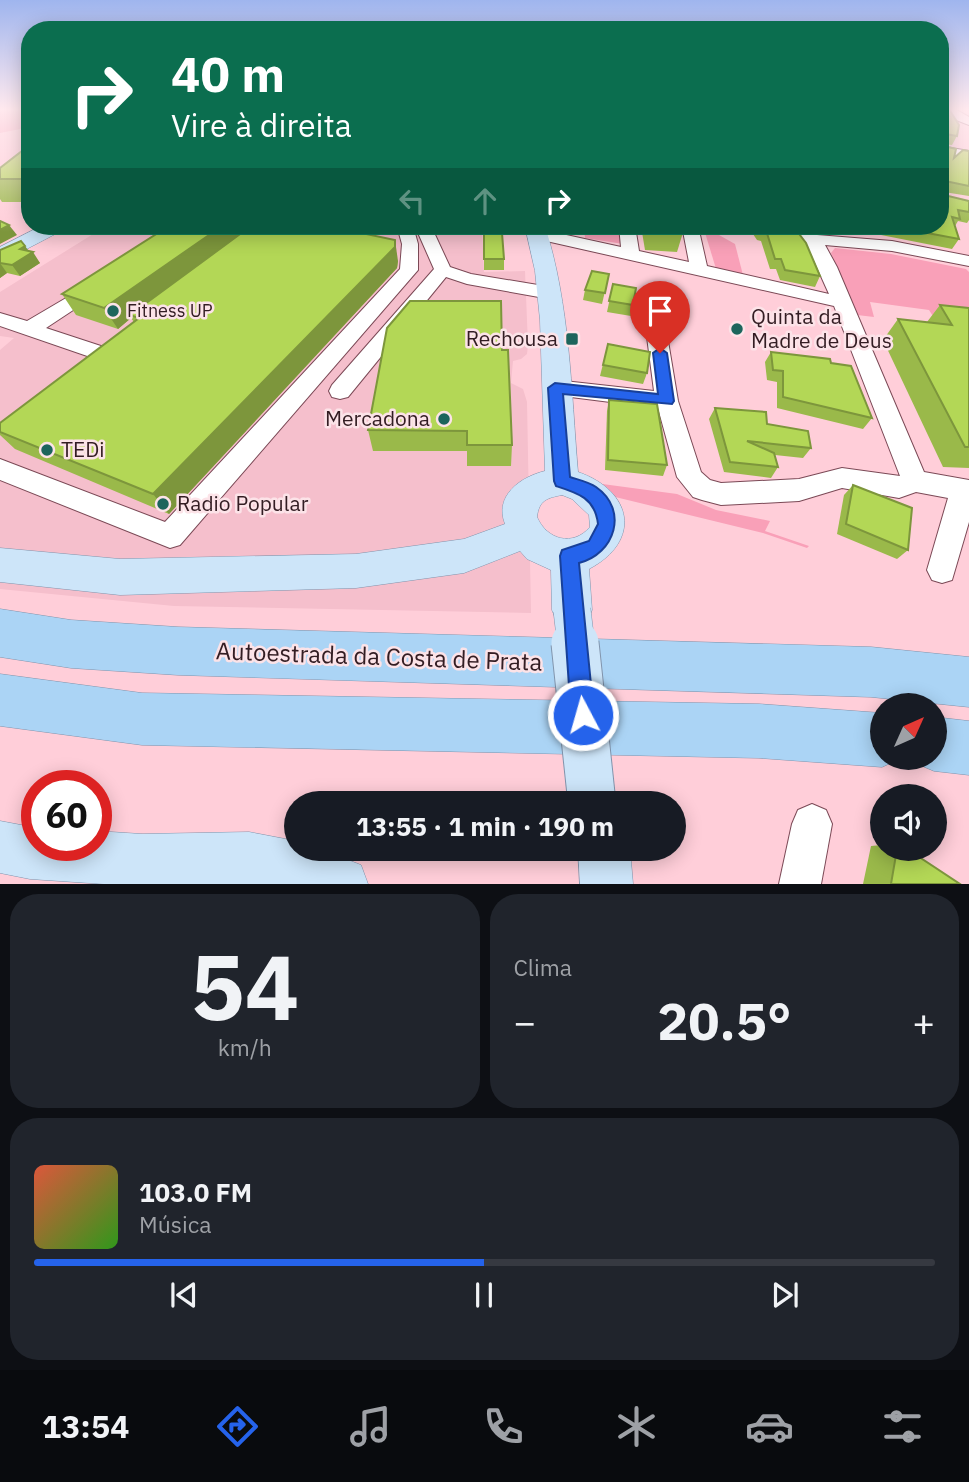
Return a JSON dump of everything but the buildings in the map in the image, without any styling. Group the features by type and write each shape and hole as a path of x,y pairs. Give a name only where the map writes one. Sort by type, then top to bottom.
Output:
{"highway":[{"name":"Autoestrada da Costa de Prata","path":"0,634 71,644 178,650 871,672 969,682"},
{"path":"0,700 142,719 759,731 870,739"},
{"path":"947,745 969,748"}],"main road":[{"path":"0,256 38,235"},
{"path":"538,235 550,293 562,481"},
{"path":"562,481 583,487 599,500 605,511 607,524 604,536 596,546 584,553 569,556 553,554 539,548 525,533 519,516 521,503 527,494 549,482 562,481"},
{"path":"0,565 120,577 356,571 464,556 525,533"},
{"path":"569,556 590,791"},
{"path":"0,847 30,853 142,860 249,858 303,868 342,884"},
{"path":"583,861 584,884"},
{"path":"605,861 607,884"},
{"path":"0,866 110,878 277,884"}],"street":[{"path":"949,152 969,155"},
{"path":"0,469 170,536 409,270 410,244 408,235"},
{"path":"427,235 443,270 467,279 550,293"},
{"path":"552,235 631,256 841,302"},
{"path":"580,235 580,244"},
{"path":"628,235 631,256"},
{"path":"692,235 699,270"},
{"path":"807,235 813,240 841,302 915,481"},
{"path":"813,240 857,241 937,253 969,261"},
{"path":"340,391 443,270"},
{"path":"31,328 108,278"},
{"path":"0,319 108,350 81,370"},
{"path":"656,329 667,401 690,477 702,489 721,494 799,490 842,478 899,486 915,481 967,490 942,570"},
{"path":"555,388 667,401"},
{"path":"800,884 812,824"}],"shaded area":[{"path":"92,235 482,235 484,272 525,271 527,354 513,361 511,383 523,389 527,402 531,613 174,606 0,589 0,350 14,338 0,336 0,292"},
{"path":"585,235 623,235 623,244 585,238"},
{"path":"706,235 719,235 735,244 744,279 717,272"},
{"path":"835,248 891,254 966,269 969,272 969,331 940,327 929,310 870,302 874,317 857,315 831,253"},
{"path":"595,483 677,494 716,510 770,521 765,531 809,546 807,548 763,533 607,495"}],"place":[{"name":"Fitness UP","path":"113,311"},
{"name":"Quinta da Madre de Deus","path":"737,329"},
{"name":"Rechousa","path":"572,339"},
{"name":"Mercadona","path":"444,419"},
{"name":"TEDi","path":"47,450"},
{"name":"Radio Popular","path":"163,504"}],"route":[{"path":"583,715 569,556 584,553 596,546 604,536 607,524 605,511 589,490 562,481 555,388 667,401 660,353"}]}
